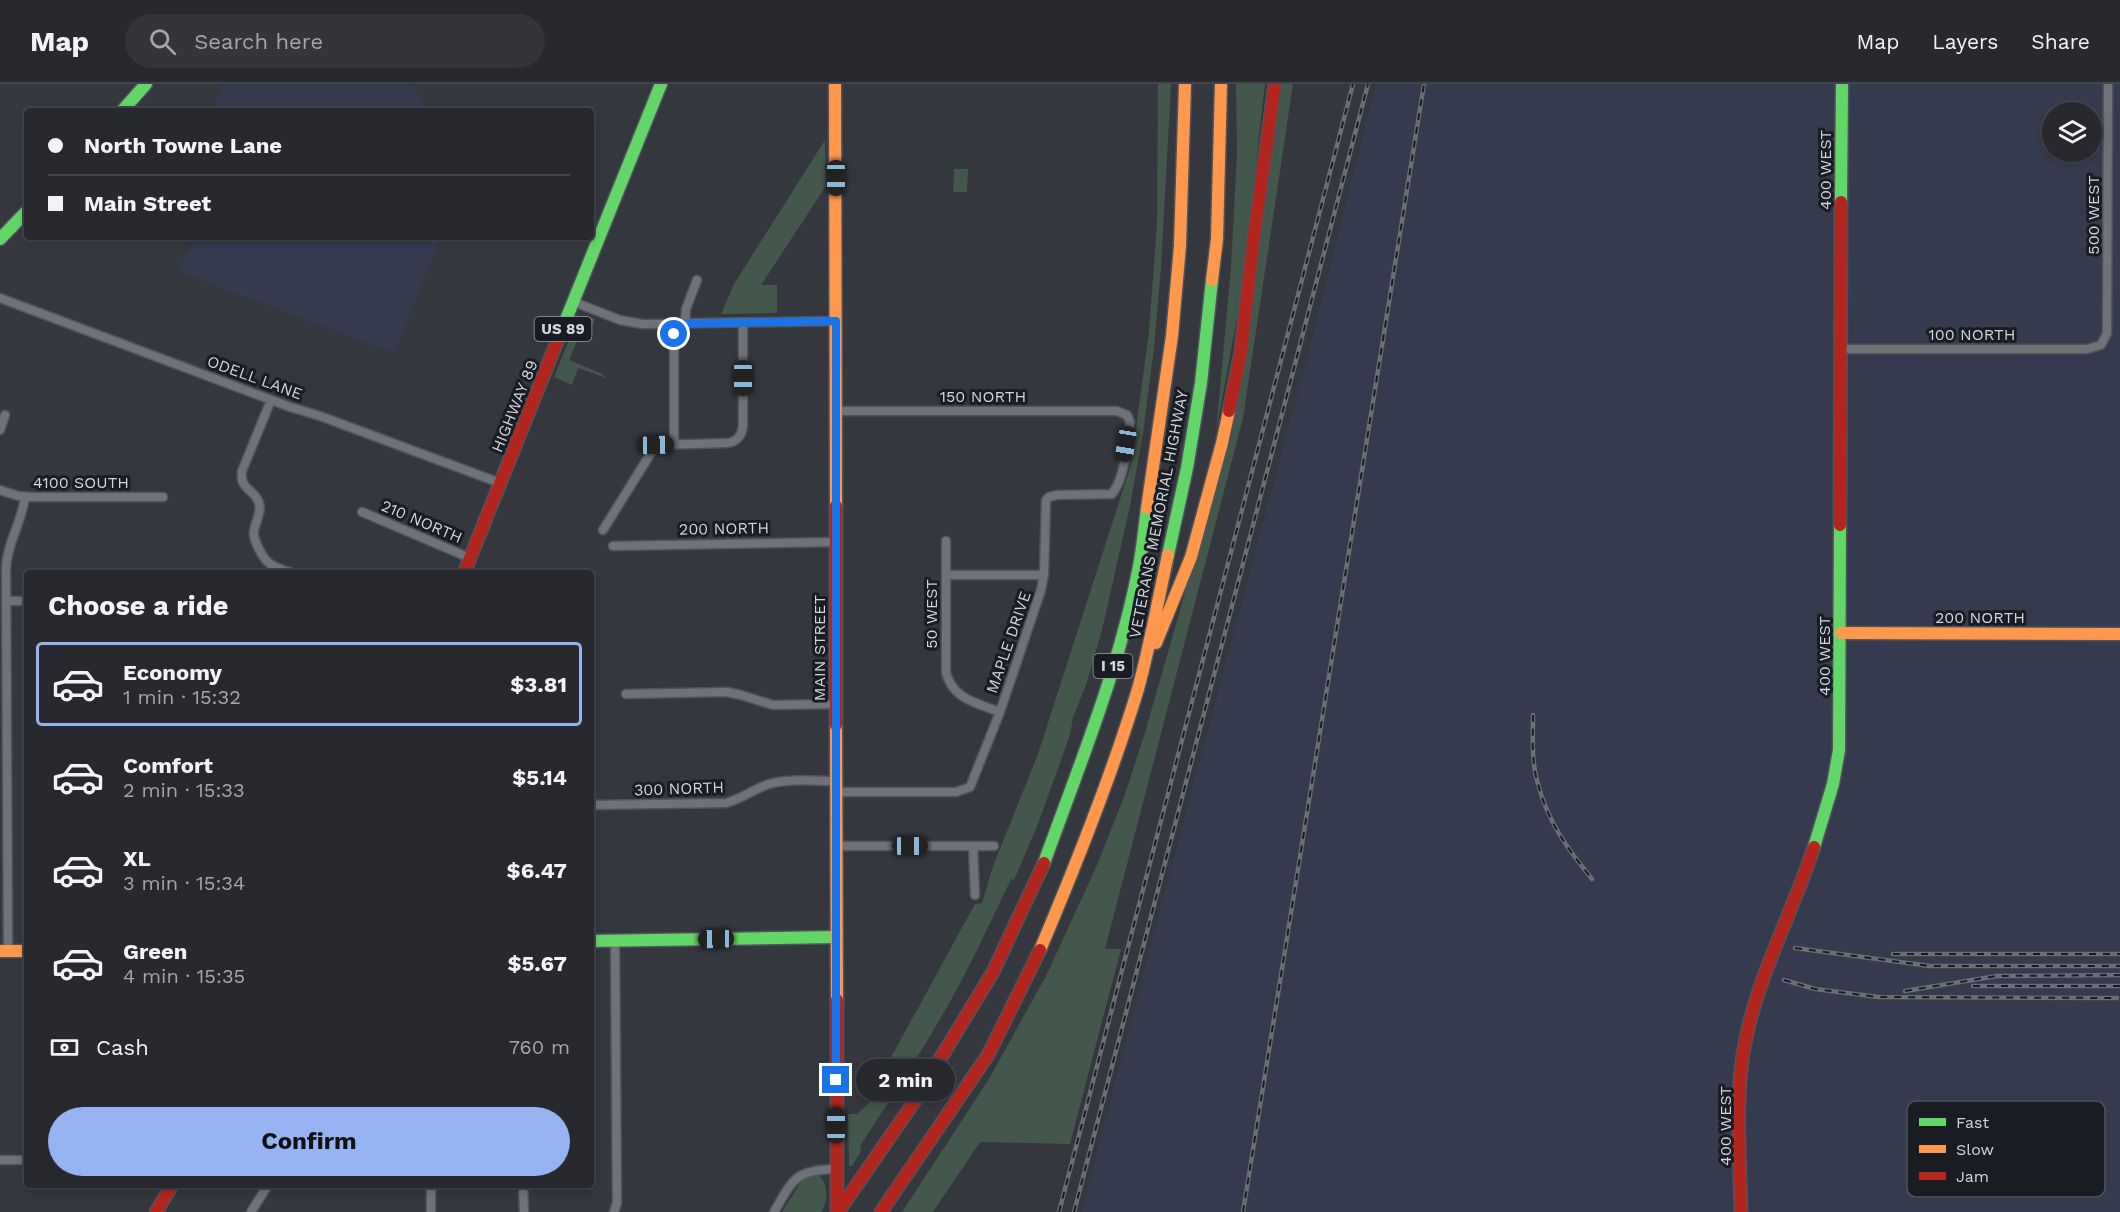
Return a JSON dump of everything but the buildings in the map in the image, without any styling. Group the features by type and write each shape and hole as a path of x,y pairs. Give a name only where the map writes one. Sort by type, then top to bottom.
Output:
{"main road":[{"path":"125,108 146,84"},
{"name":"HIGHWAY 89","path":"465,570 661,84"},
{"name":"MAIN STREET","path":"835,84 838,1212"},
{"name":"VETERANS MEMORIAL HIGHWAY","path":"838,1212 912,1105 993,972 1044,863 1101,707 1137,576 1172,336 1179,246 1185,84"},
{"name":"VETERANS MEMORIAL HIGHWAY","path":"881,1212 988,1055 1036,960 1076,864 1138,688 1187,468 1201,383 1217,239 1221,84"},
{"path":"1138,688 1191,556 1222,443 1241,351 1275,84"},
{"name":"400 WEST","path":"1741,1212 1742,1083 1746,1044 1760,989 1824,820 1832,792 1840,734 1842,84"},
{"path":"0,240 24,214"},
{"name":"200 NORTH","path":"1841,633 2120,634"},
{"path":"594,941 836,937"},
{"path":"4,951 24,951"},
{"path":"156,1212 170,1188"}],"street":[{"name":"500 WEST","path":"2101,345 2107,333 2108,84"},
{"path":"685,323 686,309 697,280"},
{"name":"ODELL LANE","path":"0,298 500,483"},
{"path":"574,302 642,324 836,321"},
{"path":"603,530 656,445 727,444 734,442 741,435 743,426 743,322"},
{"path":"674,324 674,444"},
{"name":"100 NORTH","path":"1841,349 2087,349 2101,345"},
{"path":"271,400 242,471 242,478 244,485 259,503 260,511 253,534 263,558 269,565 283,570"},
{"name":"150 NORTH","path":"836,411 1117,411 1125,413 1130,422 1124,462 1116,490 1110,495 1057,495 1047,498"},
{"path":"0,430 5,415"},
{"name":"4100 SOUTH","path":"0,490 25,497 164,497"},
{"path":"4,951 3,660 6,558 22,516 25,497"},
{"name":"MAPLE DRIVE","path":"967,790 973,782 1000,711 1040,596 1044,575 1047,498"},
{"name":"210 NORTH","path":"362,512 470,558"},
{"name":"50 WEST","path":"946,541 946,672 951,686 964,698 1000,711"},
{"name":"200 NORTH","path":"613,546 836,542"},
{"path":"946,575 1044,575"},
{"path":"6,601 24,601"},
{"path":"626,694 727,692 773,705 836,704"},
{"name":"300 NORTH","path":"594,805 726,803 772,783 956,792 967,790"},
{"path":"836,846 994,846"},
{"path":"974,846 975,895"},
{"path":"614,1212 617,1203 615,940"},
{"path":"0,1160 24,1160"},
{"path":"774,1212 794,1180 802,1174 817,1169 837,1169"},
{"path":"254,1211 266,1188"},
{"path":"431,1188 431,1212"},
{"path":"524,1188 524,1212"}],"shaded area":[{"path":"223,84 413,84 425,107 428,108 213,108"},
{"path":"1376,84 2120,84 2120,1212 1082,1212 1313,336"},
{"path":"194,240 440,240 394,353 178,271"}],"green space":[{"path":"1158,84 1171,84 1161,268 1154,348 1143,433 1130,506 1102,630 1086,685 1073,717 1070,735 1038,824 1014,880 1011,879 970,965 943,1014 860,1146 861,1151 852,1166 849,1166 848,1114 857,1114 869,1103 889,1061 975,904 982,903 993,866 1038,754 1131,465 1149,332 1157,223"},
{"path":"1236,84 1265,84 1242,290 1216,432 1231,267 1237,154"},
{"path":"1279,84 1293,84 1243,418 1105,949 1121,949 1070,1144 980,1142 933,1212 902,1212 989,1079 1047,974 1097,865 1124,797 1144,736 1210,505"},
{"path":"825,140 826,186 761,285 777,285 777,313 721,314 734,284"},
{"path":"954,169 968,169 967,192 953,192"},
{"path":"587,316 595,319 593,324 585,322 569,360 607,378 578,368 572,385 554,377 577,320"},
{"path":"818,1174 824,1182 826,1192 821,1212 782,1212 802,1180"}],"railway":[{"path":"1059,1212 1353,84"},
{"path":"1074,1212 1368,84"},
{"path":"1243,1212 1424,84"},
{"path":"1533,715 1534,767 1542,798 1559,834 1592,879"},
{"path":"1795,948 1930,966 2120,966"},
{"path":"1893,954 2120,954"},
{"path":"1905,991 1997,976 2120,975"},
{"path":"1784,980 1815,989 1878,997 2117,998"},
{"path":"1973,986 2120,986"}],"traffic: fast":[{"path":"125,108 146,84"},
{"path":"563,327 661,84"},
{"path":"1841,202 1842,84"},
{"path":"0,239 24,214"},
{"path":"1168,555 1187,468 1201,383 1212,280"},
{"path":"1044,863 1096,721 1119,649 1139,568 1147,508"},
{"path":"1814,847 1833,784 1839,750 1840,525"},
{"path":"594,941 836,937"}],"traffic: slow":[{"path":"835,84 836,506"},
{"path":"1147,508 1172,336 1180,246 1185,84"},
{"path":"1212,280 1217,239 1221,84"},
{"path":"1156,643 1191,557 1229,411"},
{"path":"1040,950 1067,886 1128,722 1146,656 1168,555"},
{"path":"1841,633 2120,634"},
{"path":"836,725 837,1000"},
{"path":"0,951 24,951"}],"traffic: jam":[{"path":"1229,411 1241,351 1275,84"},
{"path":"1840,525 1841,202"},
{"path":"465,570 563,327"},
{"path":"836,506 836,725"},
{"path":"1741,1212 1739,1102 1746,1038 1768,965 1814,847"},
{"path":"838,1212 912,1105 993,972 1044,863"},
{"path":"881,1212 988,1055 1040,950"},
{"path":"837,1000 837,1212"},
{"path":"156,1212 170,1188"}],"route":[{"path":"674,334 674,324 836,321 836,1080"}]}
